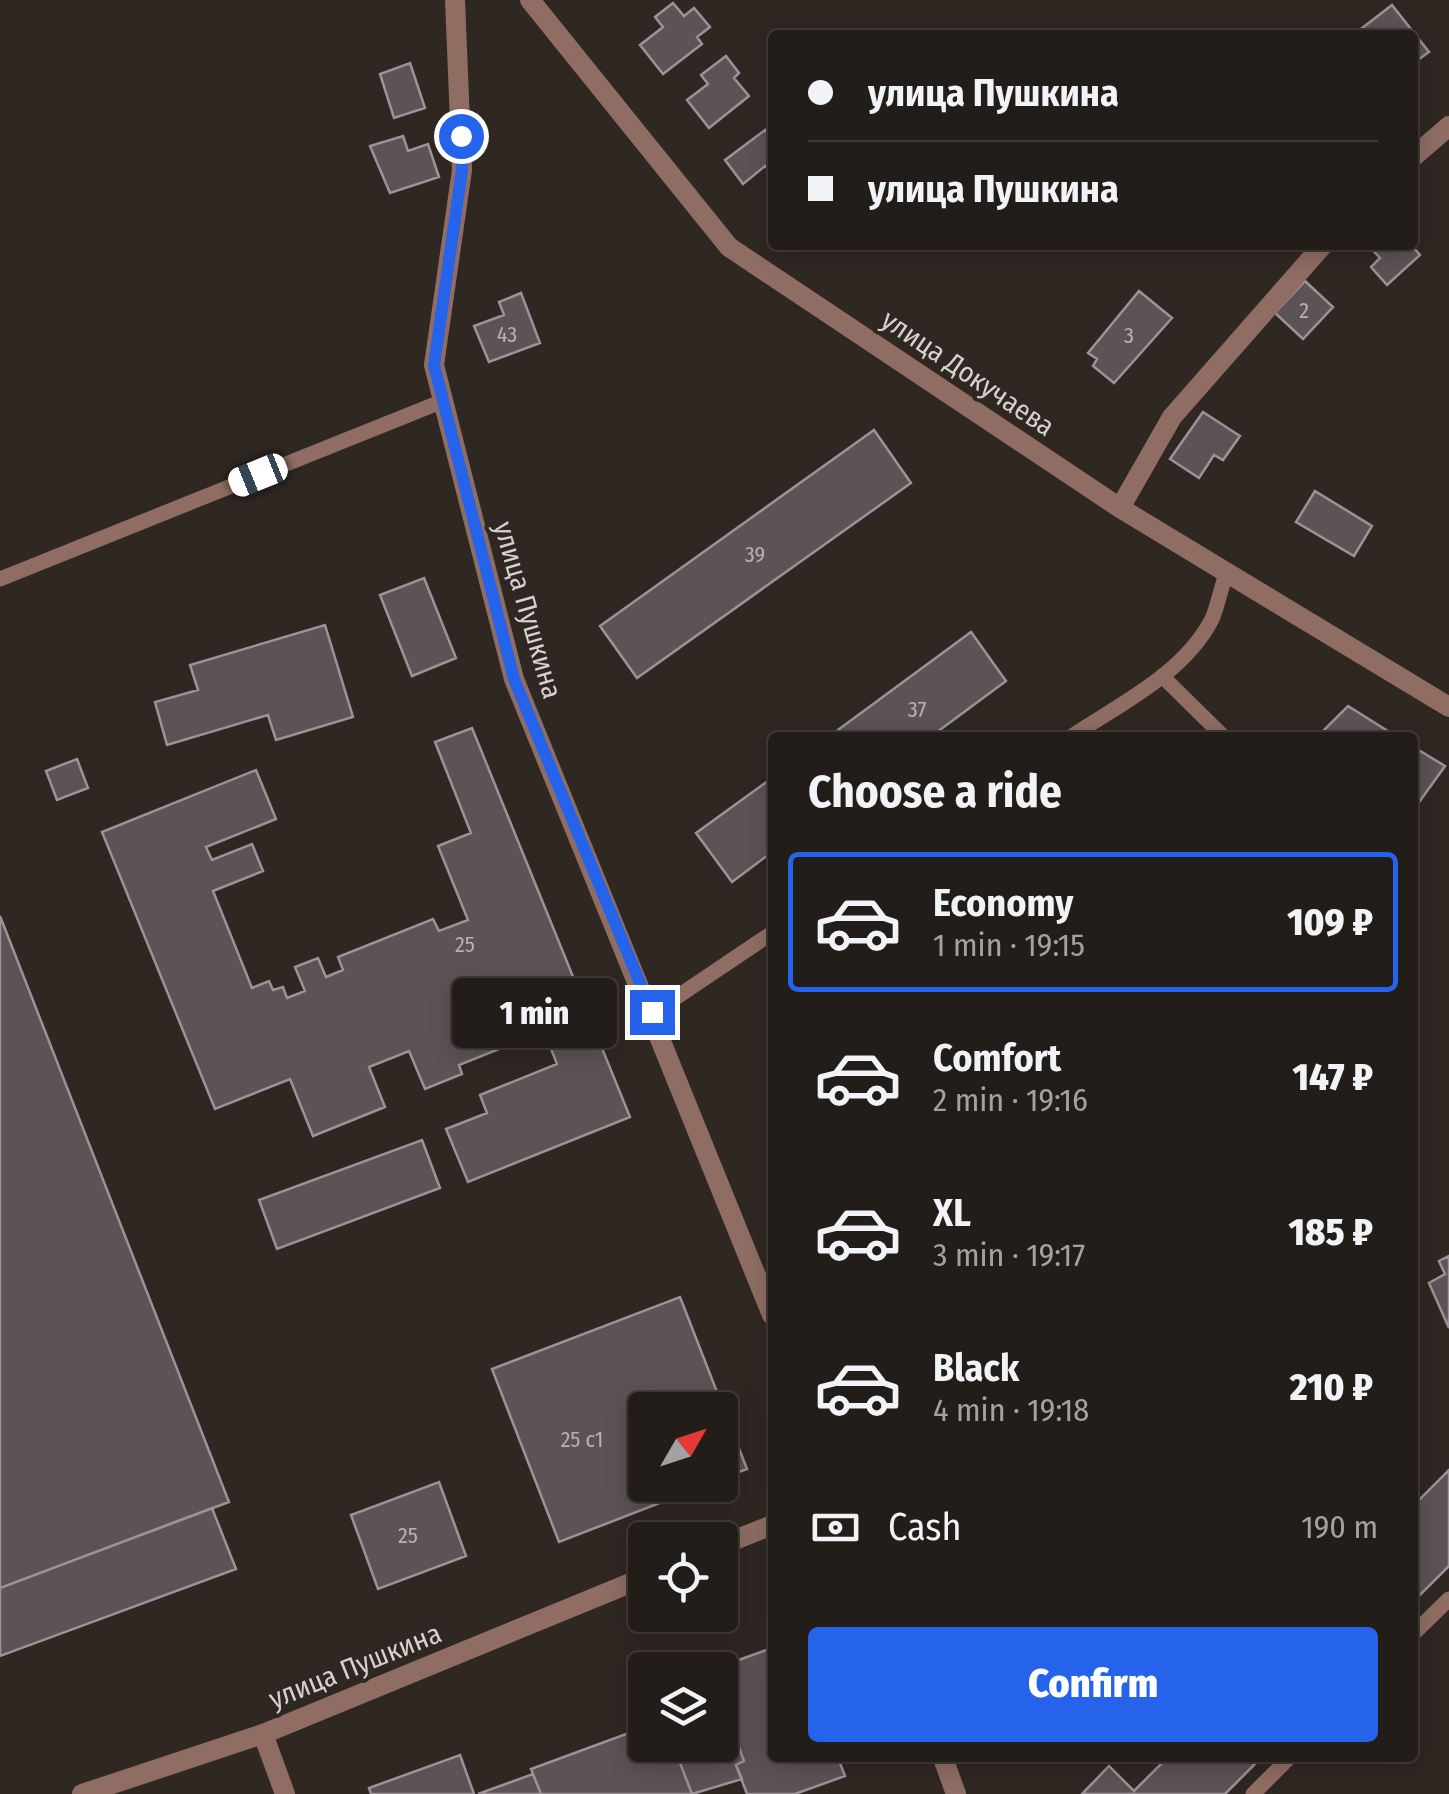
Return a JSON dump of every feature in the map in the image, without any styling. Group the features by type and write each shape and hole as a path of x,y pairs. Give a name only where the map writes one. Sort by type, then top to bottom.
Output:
{"street":[{"name":"улица Пушкина","path":"455,0 462,170 434,365 514,679 768,1305"},
{"name":"улица Докучаева","path":"530,0 730,247 1120,508 1449,707"},
{"path":"1418,153 1449,126"},
{"path":"1120,508 1172,417 1319,250"},
{"path":"738,1539 768,1527"},
{"name":"улица Пушкина","path":"82,1794 263,1734 628,1584"},
{"path":"263,1734 284,1794"},
{"path":"944,1762 956,1794"}],"lane":[{"path":"0,579 443,401"},
{"path":"1077,732 1162,676 1188,652 1212,618 1226,574"},
{"path":"1162,676 1219,732"},
{"path":"652,1012 768,936"},
{"path":"1418,1629 1449,1599"},
{"path":"1253,1794 1286,1762"}],"building":[{"path":"673,3 684,16 694,8 710,27 697,37 702,44 663,74 640,45 663,27 655,17"},
{"path":"1392,5 1412,30 1360,30"},
{"path":"1418,38 1429,52 1418,60"},
{"path":"726,56 739,73 734,78 749,96 709,128 687,100 708,84 701,75"},
{"path":"410,63 425,108 394,118 380,74"},
{"path":"765,130 768,134 768,169 765,166 743,184 725,160"},
{"path":"403,136 408,151 428,144 439,177 390,193 370,146"},
{"path":"1373,250 1416,250 1420,255 1387,285 1371,267 1380,258"},
{"path":"1305,281 1333,307 1303,339 1275,313"},
{"path":"1139,291 1172,318 1114,383 1093,366 1097,359 1088,353"},
{"path":"521,293 540,343 489,362 474,326 504,315 499,302"},
{"path":"1203,412 1240,436 1223,460 1214,455 1199,478 1170,459"},
{"path":"874,430 911,483 637,678 600,626"},
{"path":"1315,491 1372,526 1354,556 1296,522"},
{"path":"424,578 456,658 412,676 380,595"},
{"path":"325,625 353,717 276,740 268,715 167,745 155,702 198,690 190,665"},
{"path":"971,632 1006,681 937,732 835,732"},
{"path":"1348,706 1389,732 1322,732"},
{"path":"472,728 630,1117 468,1182 446,1129 487,1113 480,1095 557,1064 544,1031 459,1065 462,1074 425,1089 409,1051 369,1067 385,1107 313,1136 290,1079 215,1109 102,832 256,770 276,819 206,847 212,860 252,844 263,871 213,891 252,988 269,981 273,990 283,987 287,998 305,991 295,967 318,958 326,977 343,970 338,957 433,919 439,931 468,920 438,846 471,833 435,742"},
{"path":"1418,750 1445,766 1418,804"},
{"path":"77,759 88,788 57,800 46,771"},
{"path":"768,781 768,855 732,882 696,833"},
{"path":"0,916 229,1502 0,1588"},
{"path":"422,1140 440,1188 277,1249 259,1200"},
{"path":"1449,1256 1449,1328 1429,1283 1445,1274 1439,1261"},
{"path":"680,1297 717,1392 628,1392 628,1502 662,1502 559,1542 492,1369"},
{"path":"738,1446 747,1469 738,1472"},
{"path":"1449,1470 1449,1566 1418,1597 1418,1501"},
{"path":"439,1482 466,1556 378,1589 351,1515"},
{"path":"212,1508 236,1569 0,1656 0,1588"},
{"path":"768,1649 768,1762 840,1762 845,1776 795,1794 747,1794 736,1765 744,1761 738,1745 738,1660"},
{"path":"628,1733 628,1762 680,1762 692,1794 541,1794 531,1769"},
{"path":"738,1745 744,1761 736,1765 742,1779 692,1794 680,1762 738,1762"},
{"path":"460,1755 474,1794 371,1794 369,1788"},
{"path":"1163,1762 1257,1762 1225,1794 1082,1794 1109,1766 1134,1791"},
{"path":"533,1774 541,1794 478,1794"}],"route":[{"path":"461,136 462,170 434,365 514,679 652,1012"}]}
